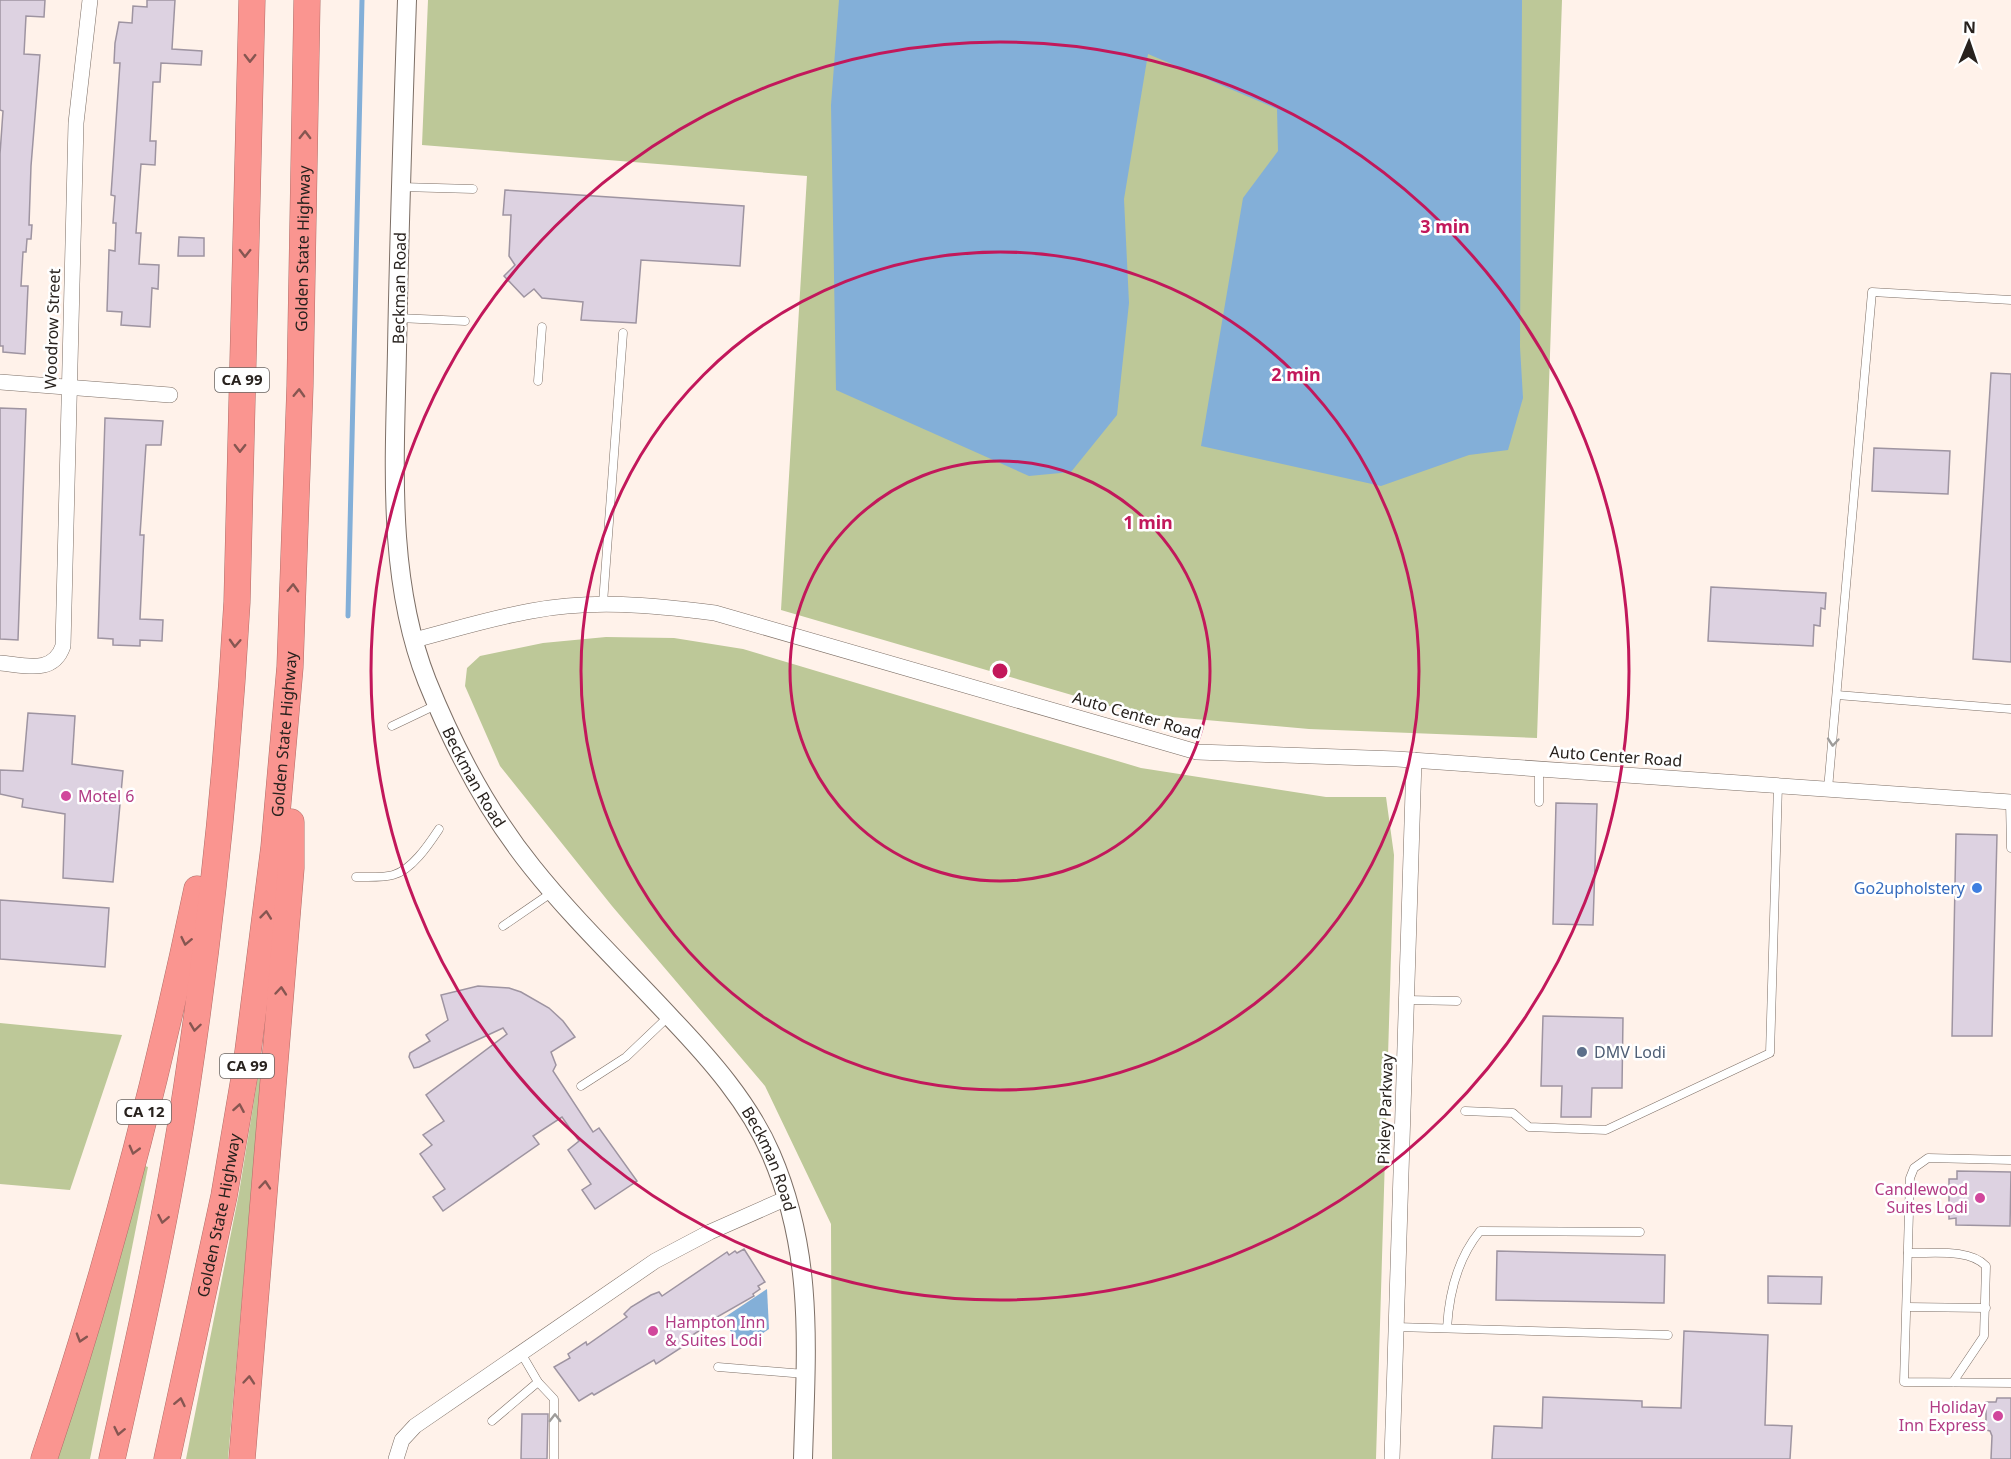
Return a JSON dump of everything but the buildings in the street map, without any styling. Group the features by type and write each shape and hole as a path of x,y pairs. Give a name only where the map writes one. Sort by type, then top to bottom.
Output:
{"highway":[{"name":"CA 99","path":"112,1459 164,1213 186,1086 211,902 232,697 237,602 252,0"},
{"name":"Golden State Highway","path":"167,1459 224,1196 246,1067 271,871 290,667 300,387 307,0"},
{"path":"242,1459 291,868 290,667"},
{"name":"CA 12","path":"44,1459 110,1244 177,984 224,760"}],"street":[{"name":"Woodrow Street","path":"0,663 38,666 59,659 63,646 76,123 90,0"},
{"name":"Beckman Road","path":"407,0 395,462 402,576 414,640 438,705 472,779 503,829 554,891 705,1054 752,1119 771,1153 787,1198 804,1270 806,1374 803,1459"},
{"path":"0,382 170,395"},
{"name":"Auto Center Road","path":"414,640 531,610 603,603 654,605 715,613 1197,752 1414,760 2010,802"},
{"name":"Pixley Parkway","path":"1392,1459 1414,760"},
{"path":"396,1459 402,1440 415,1426 655,1261 710,1232 787,1198"}],"lane":[{"path":"401,187 474,189"},
{"path":"1828,789 1872,292 2011,300"},
{"path":"398,318 465,321"},
{"path":"538,381 542,327"},
{"path":"603,603 623,333"},
{"path":"1837,695 2011,709"},
{"path":"392,726 438,705"},
{"path":"1539,769 1539,802"},
{"path":"1465,1111 1513,1113 1530,1127 1606,1130 1770,1053 1778,785"},
{"path":"2010,802 2011,848"},
{"path":"356,877 393,875 401,871 440,829"},
{"path":"503,926 554,891"},
{"path":"1407,1000 1457,1001"},
{"path":"581,1086 626,1057 669,1016"},
{"path":"2011,1160 1928,1158 1914,1168 1910,1178 1904,1382 2011,1383"},
{"path":"1447,1328 1449,1299 1467,1247 1480,1231 1640,1232"},
{"path":"1908,1253 1967,1255 1981,1260 1986,1266 1984,1336 1953,1382"},
{"path":"1907,1307 1986,1308"},
{"path":"1396,1327 1668,1335"},
{"path":"521,1353 538,1382 554,1399 554,1459"},
{"path":"718,1367 806,1374"},
{"path":"492,1421 538,1382"}],"green space":[{"path":"428,0 1562,0 1537,738 1309,729 1137,714 781,610 807,176 422,145"},
{"path":"606,637 674,638 743,649 1141,768 1326,797 1386,797 1394,855 1376,1459 832,1459 831,1224 765,1086 612,906 500,766 465,686 467,668 480,656 543,643"},
{"path":"0,1023 122,1035 70,1190 0,1184"},
{"path":"259,1070 262,1070 228,1459 186,1459 239,1193"},
{"path":"136,1163 148,1167 90,1459 53,1459"}],"water":[{"path":"839,0 1522,0 1520,347 1523,398 1508,450 1469,455 1381,486 1201,446 1243,198 1278,151 1277,109 1148,54 1124,199 1129,303 1117,415 1071,472 1029,476 836,390 831,105"},
{"path":"767,1289 769,1329 742,1347 722,1319"}],"waterway":[{"path":"348,616 362,0"}],"place":[{"name":"Motel 6","path":"66,796"},
{"name":"Go2upholstery","path":"1977,888"},
{"name":"DMV Lodi","path":"1582,1052"},
{"name":"Candlewood Suites Lodi","path":"1980,1198"},
{"name":"Hampton Inn & Suites Lodi","path":"653,1331"},
{"name":"Holiday Inn Express","path":"1998,1416"}]}
